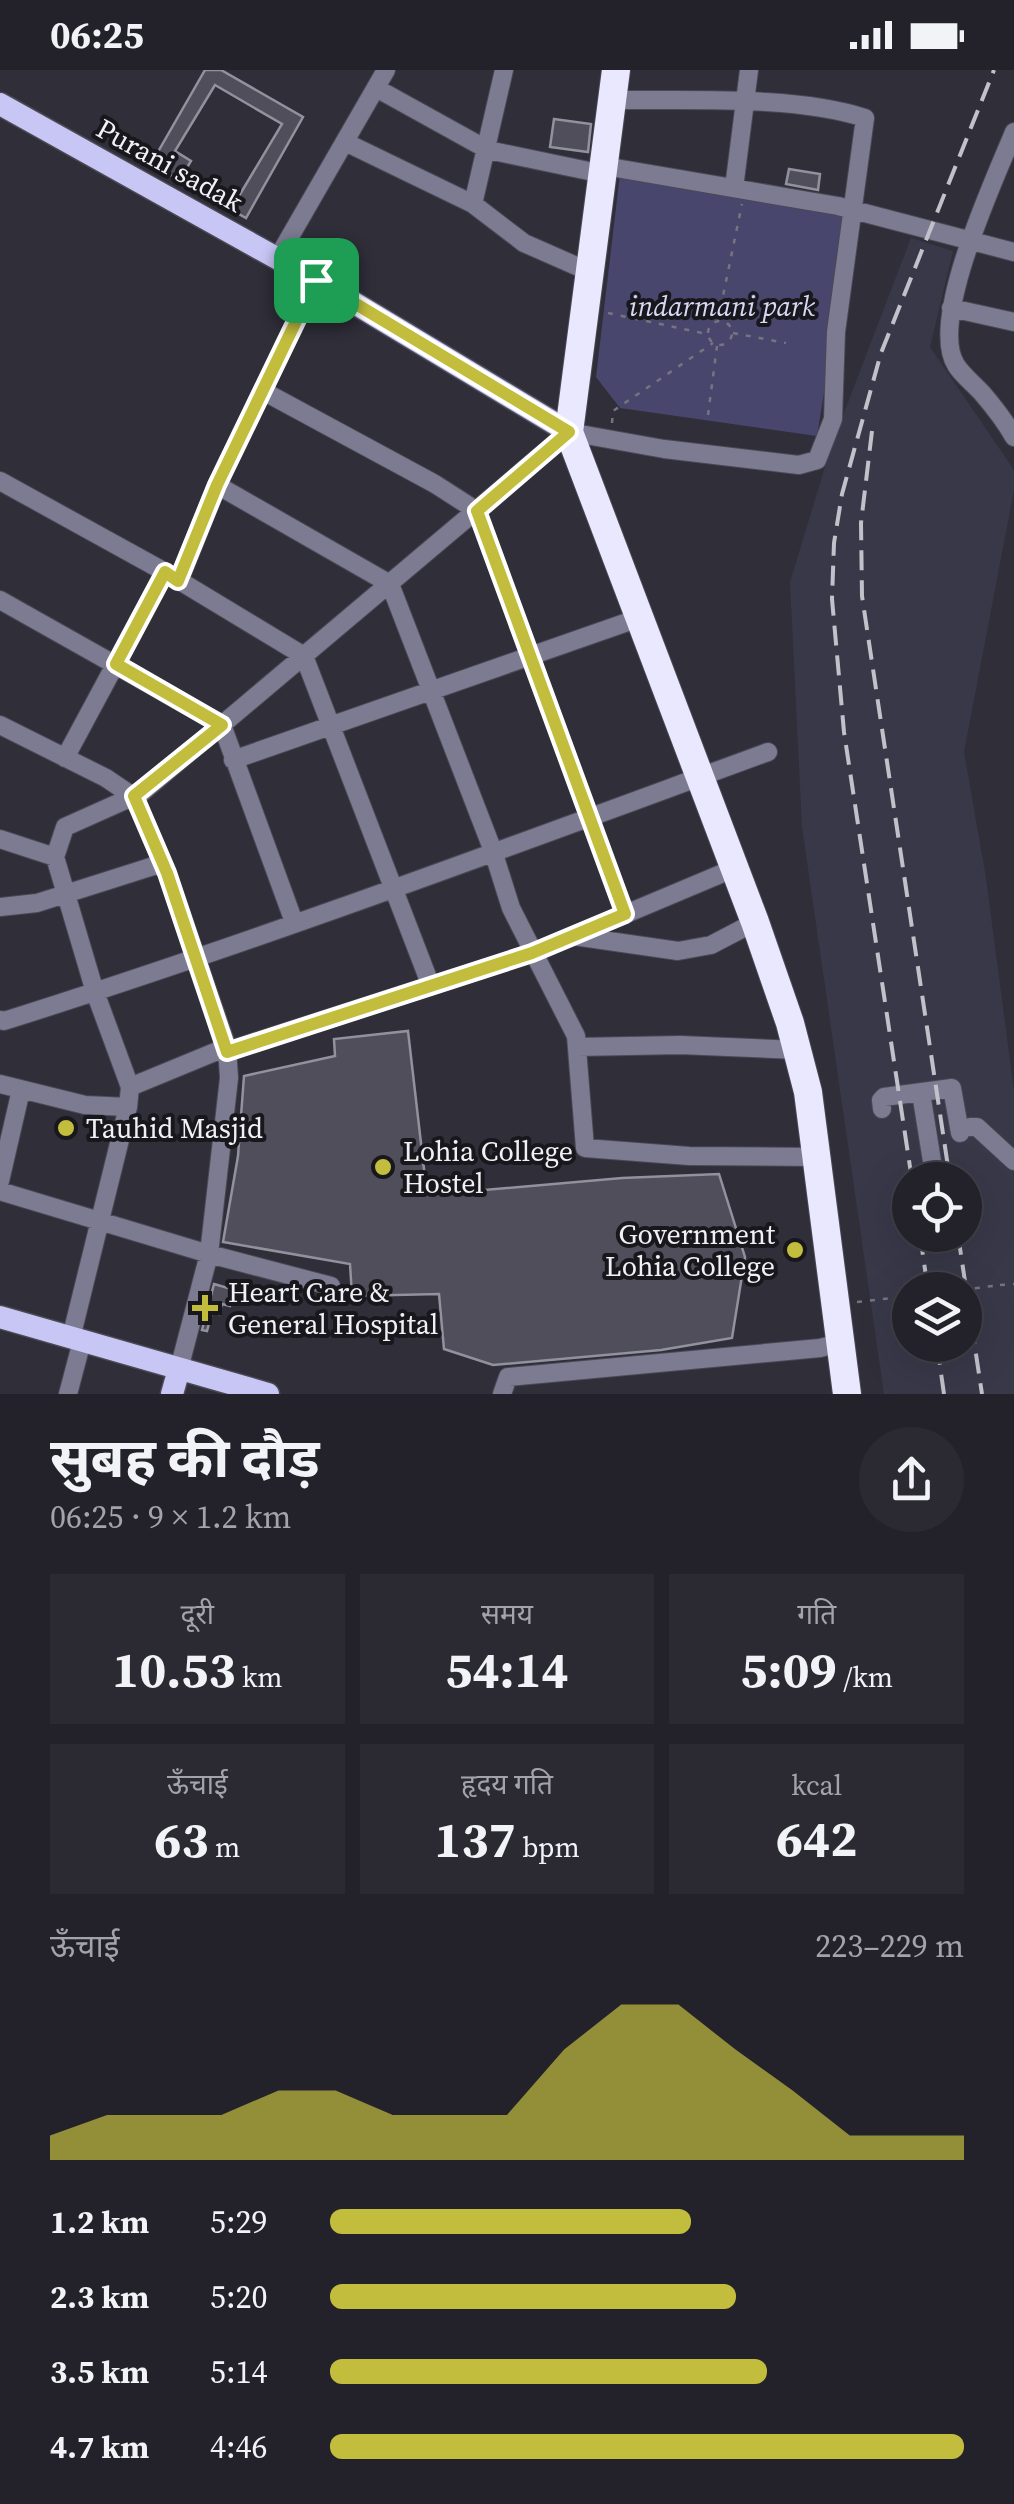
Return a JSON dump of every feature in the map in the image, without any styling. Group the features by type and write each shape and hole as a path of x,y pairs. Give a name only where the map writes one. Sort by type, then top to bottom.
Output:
{"highway":[{"path":"616,70 569,432 755,922 797,1050 808,1092 847,1394"}],"main road":[{"name":"Purani sadak","path":"0,104 316,280 569,432"},
{"path":"0,1318 268,1394"},
{"path":"172,1394 179,1370"}],"street":[{"path":"277,258 386,70"},
{"path":"473,204 504,70"},
{"path":"738,194 748,70"},
{"path":"376,88 488,150 852,210 1014,252"},
{"path":"68,1394 99,1220 130,1087 94,992 55,857 65,827 134,796 569,432 799,464 817,460 833,419 836,332 864,118 842,110 744,102 612,100"},
{"path":"1014,132 970,243 951,308 948,342 955,364 1014,436"},
{"path":"345,142 473,204 524,244 590,272"},
{"path":"65,758 116,664 172,577 316,280"},
{"path":"951,308 1014,322"},
{"path":"264,392 435,484 477,511 625,914"},
{"path":"0,480 304,656 431,986"},
{"path":"217,485 390,584 494,852 511,908 576,1036 584,1148 688,1156 817,1157"},
{"path":"0,600 222,725 294,922"},
{"path":"233,760 639,618"},
{"path":"0,726 134,796 163,863 227,1049 229,1078 209,1254 179,1370"},
{"path":"0,1020 4,1022 196,957 768,752"},
{"path":"0,839 55,857"},
{"path":"0,907 36,903 163,863"},
{"path":"130,1087 227,1049 532,953 735,868"},
{"path":"574,936 678,951 711,945 755,922"},
{"path":"577,1047 797,1050"},
{"path":"0,1084 85,1105 128,1108"},
{"path":"882,1109 880,1100 884,1097 952,1088 965,1130 976,1127 1014,1161"},
{"path":"0,1181 21,1090"},
{"path":"921,1092 932,1162"},
{"path":"0,1190 209,1254 330,1286"},
{"path":"502,1394 508,1377 840,1343"}],"path":[{"path":"708,415 715,344 708,334 709,326 718,320 738,194"},
{"path":"608,313 708,334"},
{"path":"718,320 726,322 732,333"},
{"path":"732,333 786,343"},
{"path":"612,440 613,411 715,344 725,343 732,333"},
{"path":"982,1288 1014,1284"},
{"path":"876,1300 892,1298"}],"shaded area":[{"path":"911,238 953,251 930,347 1014,470 1014,490 964,752 986,878 1014,1091 1014,1394 884,1394 802,827 790,582 832,444"}],"green space":[{"name":"indarmani park","path":"620,174 854,208 817,436 620,408 596,377"}],"building":[{"path":"205,70 221,70 303,117 246,218 151,164","holes":["215,85 282,124 236,201 185,171 191,161 175,151"]},
{"path":"554,119 591,124 588,152 550,147"},
{"path":"789,169 820,174 818,190 786,184"},
{"path":"408,1031 427,1195 719,1174 745,1257 732,1338 661,1350 493,1365 444,1349 439,1294 352,1296 350,1264 223,1242 238,1156 244,1076 335,1056 334,1039"},
{"path":"214,1284 235,1290 230,1306 222,1304 219,1314 212,1312 207,1331 202,1330"}],"railway":[{"path":"909,1162 844,732 832,599 834,543 842,494 881,353 994,70"},
{"path":"872,431 861,523 862,596 947,1162"},
{"path":"922,1252 925,1272"},
{"path":"961,1252 982,1394"},
{"path":"939,1362 944,1394"}],"place":[{"name":"Tauhid Masjid","path":"66,1128"},
{"name":"Lohia College Hostel","path":"383,1167"},
{"name":"Government Lohia College","path":"795,1250"},
{"name":"Heart Care & General Hospital","path":"205,1308"}],"route":[{"path":"316,280 569,432 477,511 625,914 532,953 227,1052 167,873 134,796 222,725 116,664 165,572 178,581 217,485 316,280"}]}
